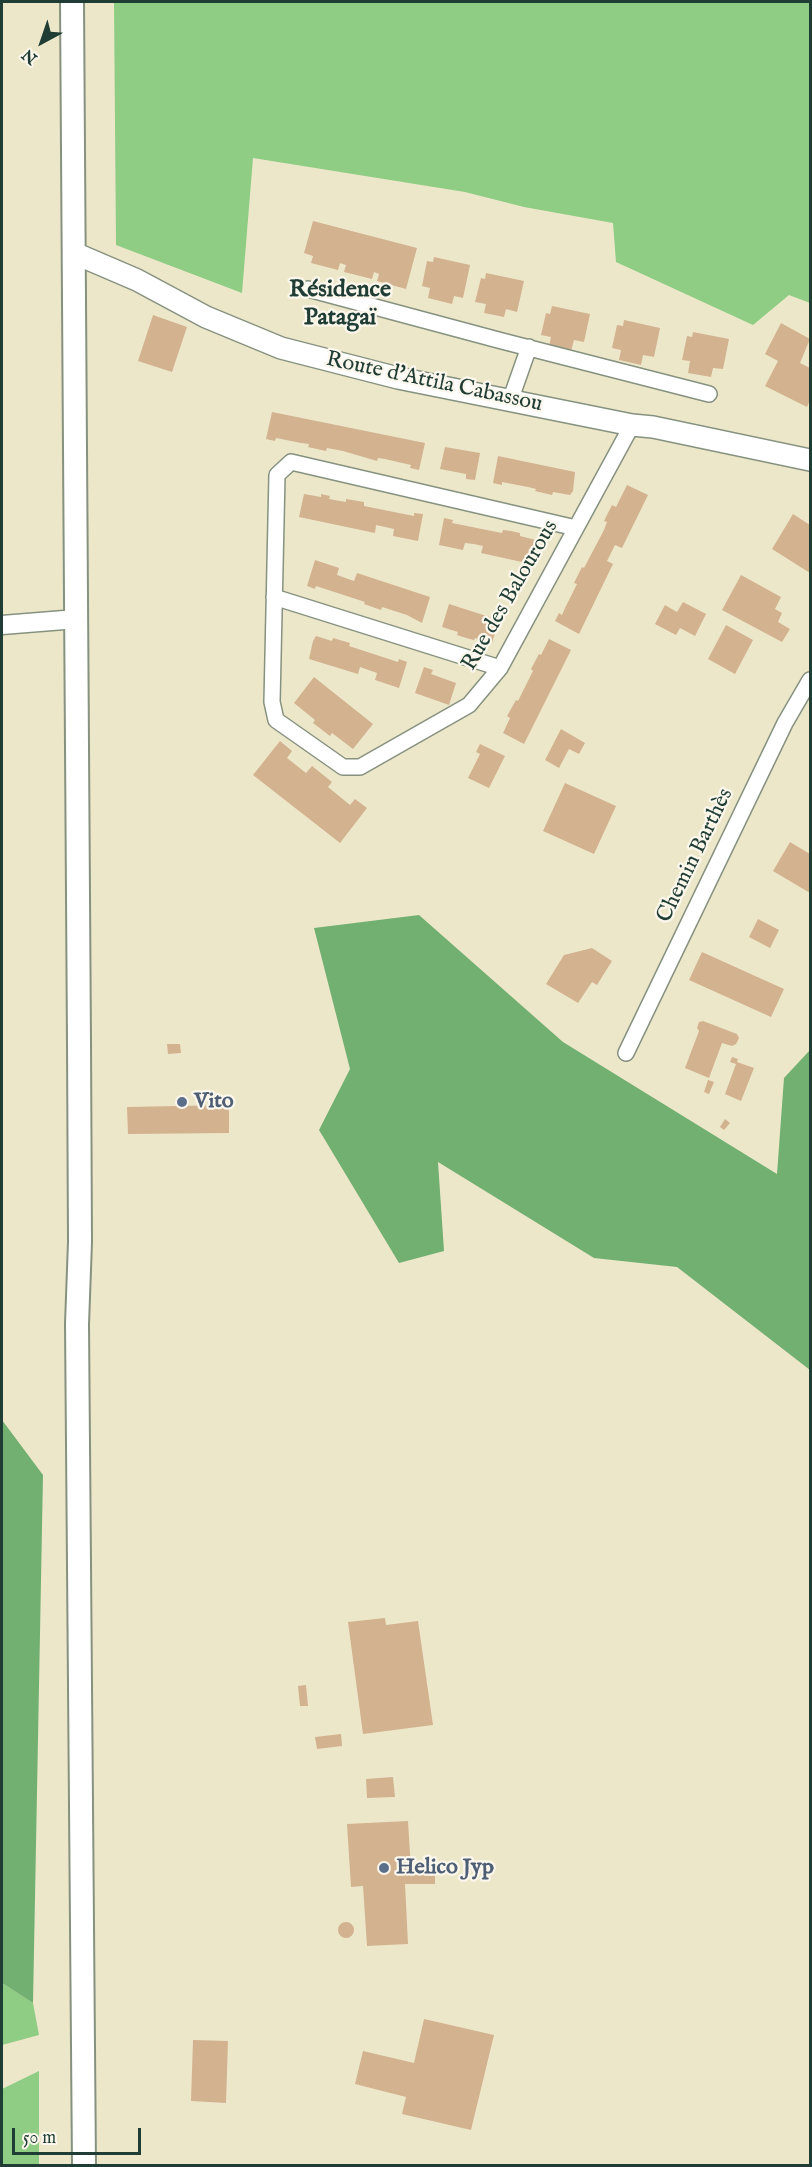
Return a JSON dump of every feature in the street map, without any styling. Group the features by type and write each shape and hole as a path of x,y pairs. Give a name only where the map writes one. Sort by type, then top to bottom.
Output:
{"main road":[{"path":"72,2 80,1242 77,1324 84,2166"},
{"name":"Route d'Attila Cabassou","path":"75,253 137,280 206,317 281,348 398,378 810,460"}],"street":[{"path":"308,289 709,394"},
{"path":"510,400 529,347"},
{"name":"Rue des Balourous","path":"576,528 291,462 277,475 272,702 276,720 343,767 360,766 469,705 500,668 632,425"},
{"path":"274,597 500,668"},
{"path":"2,625 77,619"},
{"name":"Chemin Barthès","path":"626,1053 785,723 810,680"}],"green space":[{"path":"114,2 810,2 810,303 789,295 753,325 616,262 613,223 524,207 465,192 253,158 242,293 116,245"},
{"path":"419,915 563,1042 777,1174 784,1078 810,1050 810,1370 677,1267 594,1258 438,1162 444,1251 399,1263 319,1130 350,1069 314,928"},
{"path":"2,1420 43,1475 33,2003 2,1983"},
{"path":"2,1983 33,2003 39,2035 2,2045"},
{"path":"39,2071 39,2165 2,2165 2,2089"}],"building":[{"path":"313,221 417,248 406,289 377,281 379,274 374,272 372,279 344,272 346,265 340,263 338,270 311,263 313,256 304,253"},
{"path":"434,257 470,265 463,298 454,296 452,304 428,298 430,288 422,286 427,261 433,262"},
{"path":"486,273 524,281 517,312 506,309 504,317 484,313 486,304 475,302 481,278 485,279"},
{"path":"552,306 590,314 584,342 574,340 571,351 549,346 551,337 541,335 546,313 550,314"},
{"path":"153,315 187,327 172,372 138,361"},
{"path":"624,320 660,328 654,357 643,355 641,365 619,360 621,350 612,348 617,325 623,326"},
{"path":"781,323 810,339 800,363 810,368 810,400 807,407 765,386 778,361 765,354"},
{"path":"693,332 729,339 723,369 713,368 711,377 688,373 690,361 682,360 687,336 692,337"},
{"path":"272,412 425,443 419,470 410,468 411,465 385,459 378,458 377,461 343,451 327,448 326,451 308,447 309,444 276,438 275,441 266,439"},
{"path":"445,447 480,453 475,480 466,479 466,474 440,469"},
{"path":"498,456 575,472 573,491 570,495 553,492 552,495 528,487 502,482 502,485 493,483"},
{"path":"627,485 648,495 622,548 615,545 607,561 613,564 579,634 555,621 559,613 562,615 577,584 574,583 604,530 607,522 604,521 612,505 616,507"},
{"path":"304,494 321,497 321,494 330,496 329,499 346,502 346,499 364,502 364,506 414,516 414,513 423,514 418,541 393,536 394,529 376,525 375,533 299,517"},
{"path":"793,514 810,525 810,573 772,549"},
{"path":"444,518 453,520 452,523 502,533 503,530 520,533 520,536 536,540 531,564 481,553 483,546 474,544 465,543 463,550 439,545"},
{"path":"315,560 339,568 337,575 354,581 357,573 430,597 422,623 407,615 382,607 381,610 364,604 365,602 316,586 315,589 307,586"},
{"path":"741,575 781,597 775,609 782,613 778,622 790,629 782,642 722,610"},
{"path":"683,602 706,614 695,636 680,628 676,635 655,624 665,605 677,612"},
{"path":"449,604 499,620 492,643 466,638 457,635 458,632 442,627"},
{"path":"726,625 753,640 735,674 708,659"},
{"path":"316,636 332,641 333,638 350,643 349,646 398,662 399,659 407,662 399,688 375,680 377,673 360,667 358,674 309,659"},
{"path":"549,639 571,650 524,744 503,733 510,718 507,716 516,700 518,701 533,671 531,669"},
{"path":"424,667 433,670 431,674 456,683 449,705 415,693"},
{"path":"314,677 373,724 353,749 332,733 330,736 313,723 315,720 294,703"},
{"path":"561,729 585,743 579,754 569,749 559,768 545,760"},
{"path":"280,741 292,751 287,758 306,773 312,766 332,782 328,787 350,805 355,799 367,808 340,843 253,775"},
{"path":"480,744 505,756 489,788 468,778 480,754 476,752"},
{"path":"565,783 616,806 594,854 543,831"},
{"path":"790,842 810,854 810,893 773,871"},
{"path":"758,919 779,930 770,948 749,937"},
{"path":"592,948 612,961 597,985 592,982 578,1003 546,984 564,955"},
{"path":"702,952 784,989 771,1017 689,980"},
{"path":"703,1021 737,1034 739,1038 732,1046 722,1043 709,1078 685,1068 699,1031 697,1028 699,1022"},
{"path":"167,1044 180,1044 181,1053 168,1054"},
{"path":"732,1057 738,1059 737,1062 754,1068 741,1101 725,1094 736,1064 730,1062"},
{"path":"708,1080 714,1082 709,1094 704,1092"},
{"path":"229,1105 229,1133 128,1134 127,1107"},
{"path":"725,1119 730,1123 724,1130 720,1127"},
{"path":"385,1618 386,1625 418,1621 433,1725 363,1734 348,1622"},
{"path":"306,1685 308,1706 300,1706 298,1686"},
{"path":"341,1734 342,1746 317,1749 315,1737"},
{"path":"393,1777 395,1797 367,1798 366,1779"},
{"path":"408,1821 411,1870 435,1871 435,1884 405,1884 408,1944 367,1946 363,1886 351,1887 347,1824"},
{"path":"346,1922 354,1930 346,1938 338,1930"},
{"path":"424,2019 494,2035 471,2130 402,2114 406,2097 355,2084 363,2051 414,2063"},
{"path":"193,2040 228,2041 226,2103 191,2101"}],"place":[{"name":"Vito","path":"182,1102"},
{"name":"Helico Jyp","path":"384,1868"}],"district":[{"name":"Résidence Patagaï","path":"340,305"}]}
